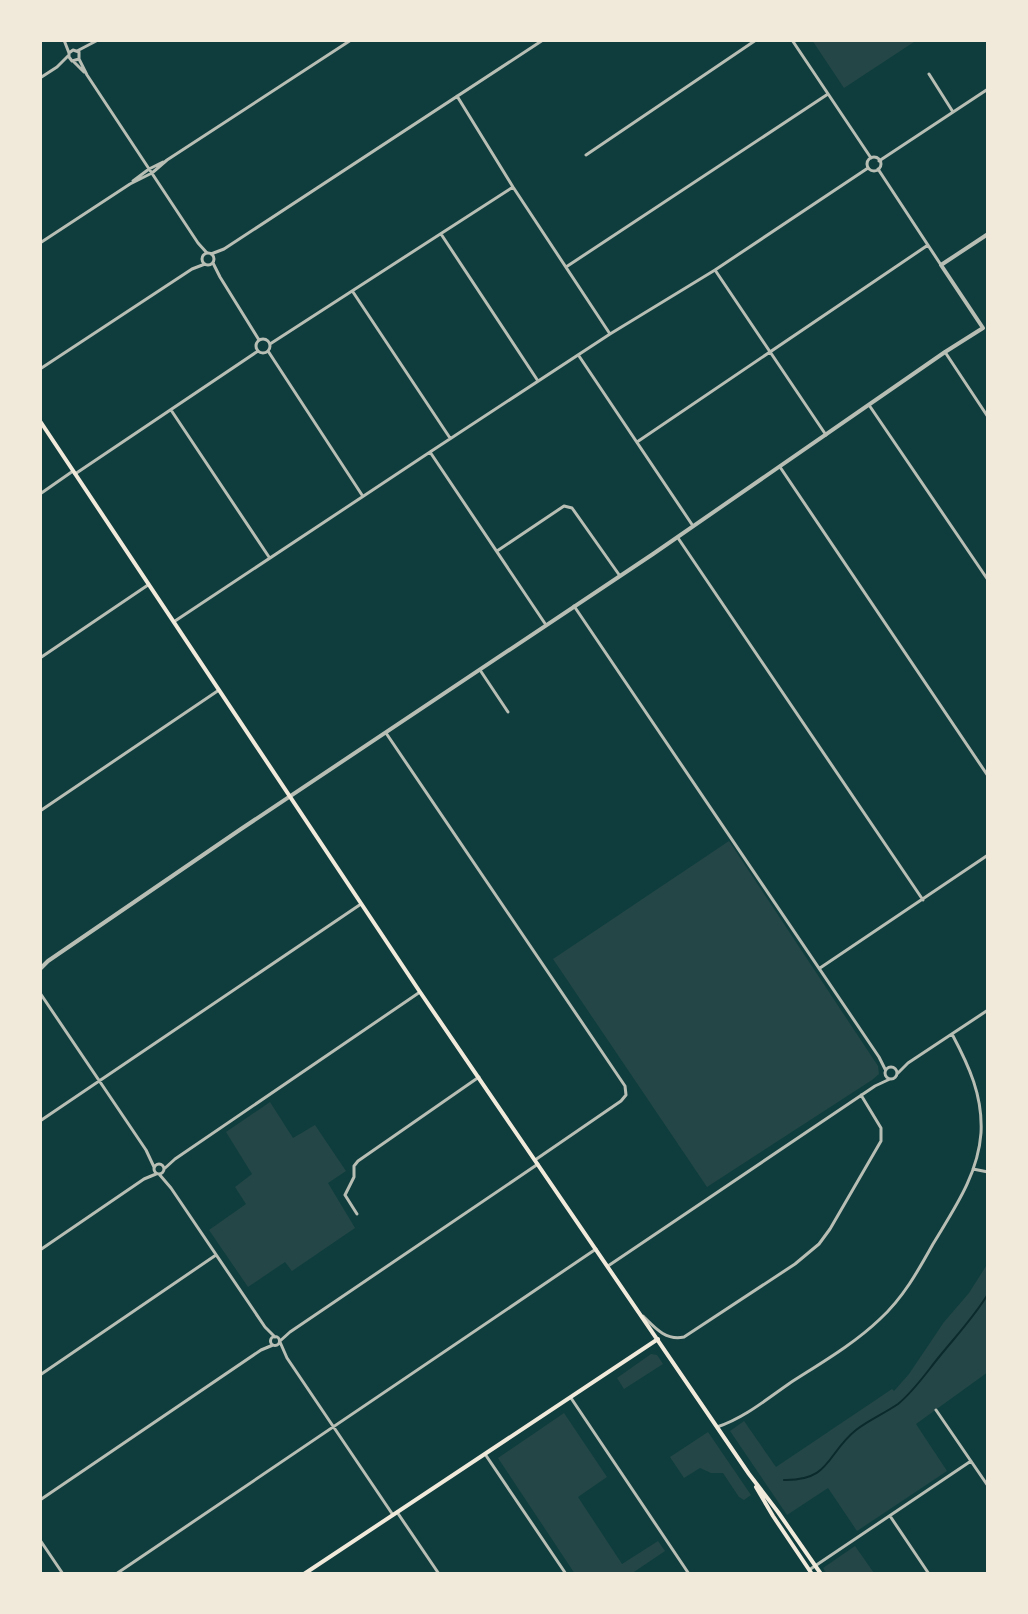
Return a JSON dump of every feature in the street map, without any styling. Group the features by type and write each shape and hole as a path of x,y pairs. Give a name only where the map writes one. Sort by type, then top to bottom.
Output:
{"main road":[{"path":"40,421 420,992 749,1474 821,1574"},
{"path":"304,1574 658,1339"},
{"path":"749,1474 810,1572"}],"street":[{"path":"64,40 80,57 87,75"},
{"path":"57,67 80,57 98,40"},
{"path":"40,243 351,40"},
{"path":"40,369 543,40"},
{"path":"586,155 756,40"},
{"path":"792,40 871,158 879,161"},
{"path":"40,78 72,52 91,45"},
{"path":"72,52 73,61 87,75 259,340"},
{"path":"929,74 953,112"},
{"path":"879,161 988,89"},
{"path":"566,267 828,94"},
{"path":"457,96 610,334"},
{"path":"868,168 871,158"},
{"path":"40,967 985,327 878,169 879,161"},
{"path":"868,168 872,171 878,169"},
{"path":"173,622 450,438 715,270 868,168"},
{"path":"363,496 268,351 270,344 513,187"},
{"path":"441,234 538,381"},
{"path":"941,265 988,234"},
{"path":"637,442 928,245"},
{"path":"715,270 826,435"},
{"path":"352,291 450,438"},
{"path":"259,340 265,339 270,344"},
{"path":"258,351 256,345 259,340"},
{"path":"258,351 268,351"},
{"path":"40,494 258,351"},
{"path":"945,352 988,417"},
{"path":"578,355 693,526"},
{"path":"869,405 988,580"},
{"path":"171,410 270,558"},
{"path":"430,452 546,625"},
{"path":"780,467 988,776"},
{"path":"497,551 564,506 572,508 620,576"},
{"path":"677,537 923,900"},
{"path":"40,658 148,585"},
{"path":"574,606 820,968 879,1057 890,1079"},
{"path":"480,670 508,712"},
{"path":"40,811 219,690"},
{"path":"40,1500 536,1162 626,1095 625,1086 386,733"},
{"path":"820,968 988,855"},
{"path":"40,1121 361,904"},
{"path":"40,1250 420,992"},
{"path":"41,996 333,1427 439,1574"},
{"path":"608,1266 861,1095 894,1079 908,1063 988,1010"},
{"path":"717,1427 748,1412 857,1338 890,1310 917,1272 965,1189 980,1140 979,1103 969,1066 952,1034"},
{"path":"879,1057 897,1074"},
{"path":"875,1086 885,1072 908,1063"},
{"path":"357,1214 345,1195 358,1161 479,1077"},
{"path":"643,1316 668,1337 678,1339 689,1335 813,1249 824,1237 881,1141 882,1131 861,1095"},
{"path":"973,1169 988,1172"},
{"path":"116,1574 596,1249"},
{"path":"40,1375 216,1255"},
{"path":"570,1398 689,1574"},
{"path":"936,1410 988,1486"},
{"path":"485,1454 566,1574"},
{"path":"810,1572 971,1461"},
{"path":"890,1516 929,1574"},
{"path":"40,1540 63,1574"}],"shaded area":[{"path":"812,40 917,40 844,88"},
{"path":"729,841 878,1066 879,1074 707,1187 553,959"},
{"path":"270,1102 293,1138 315,1125 346,1171 328,1183 355,1228 292,1271 285,1262 248,1287 209,1230 246,1204 235,1187 252,1174 226,1132"},
{"path":"988,1263 988,1372 916,1424 947,1471 857,1531 828,1488 787,1515 730,1431 744,1421 776,1467 892,1389 894,1391 969,1293"},
{"path":"651,1354 657,1355 663,1364 624,1389 617,1378"},
{"path":"564,1413 607,1477 578,1497 622,1564 658,1541 665,1551 631,1574 575,1574 498,1458"},
{"path":"708,1432 751,1495 744,1500 723,1473 711,1473 700,1468 684,1478 670,1457"},
{"path":"855,1546 874,1573 827,1574 823,1568"}],"waterway":[{"path":"784,1480 799,1479 820,1471 856,1430 904,1399 988,1294"}]}
